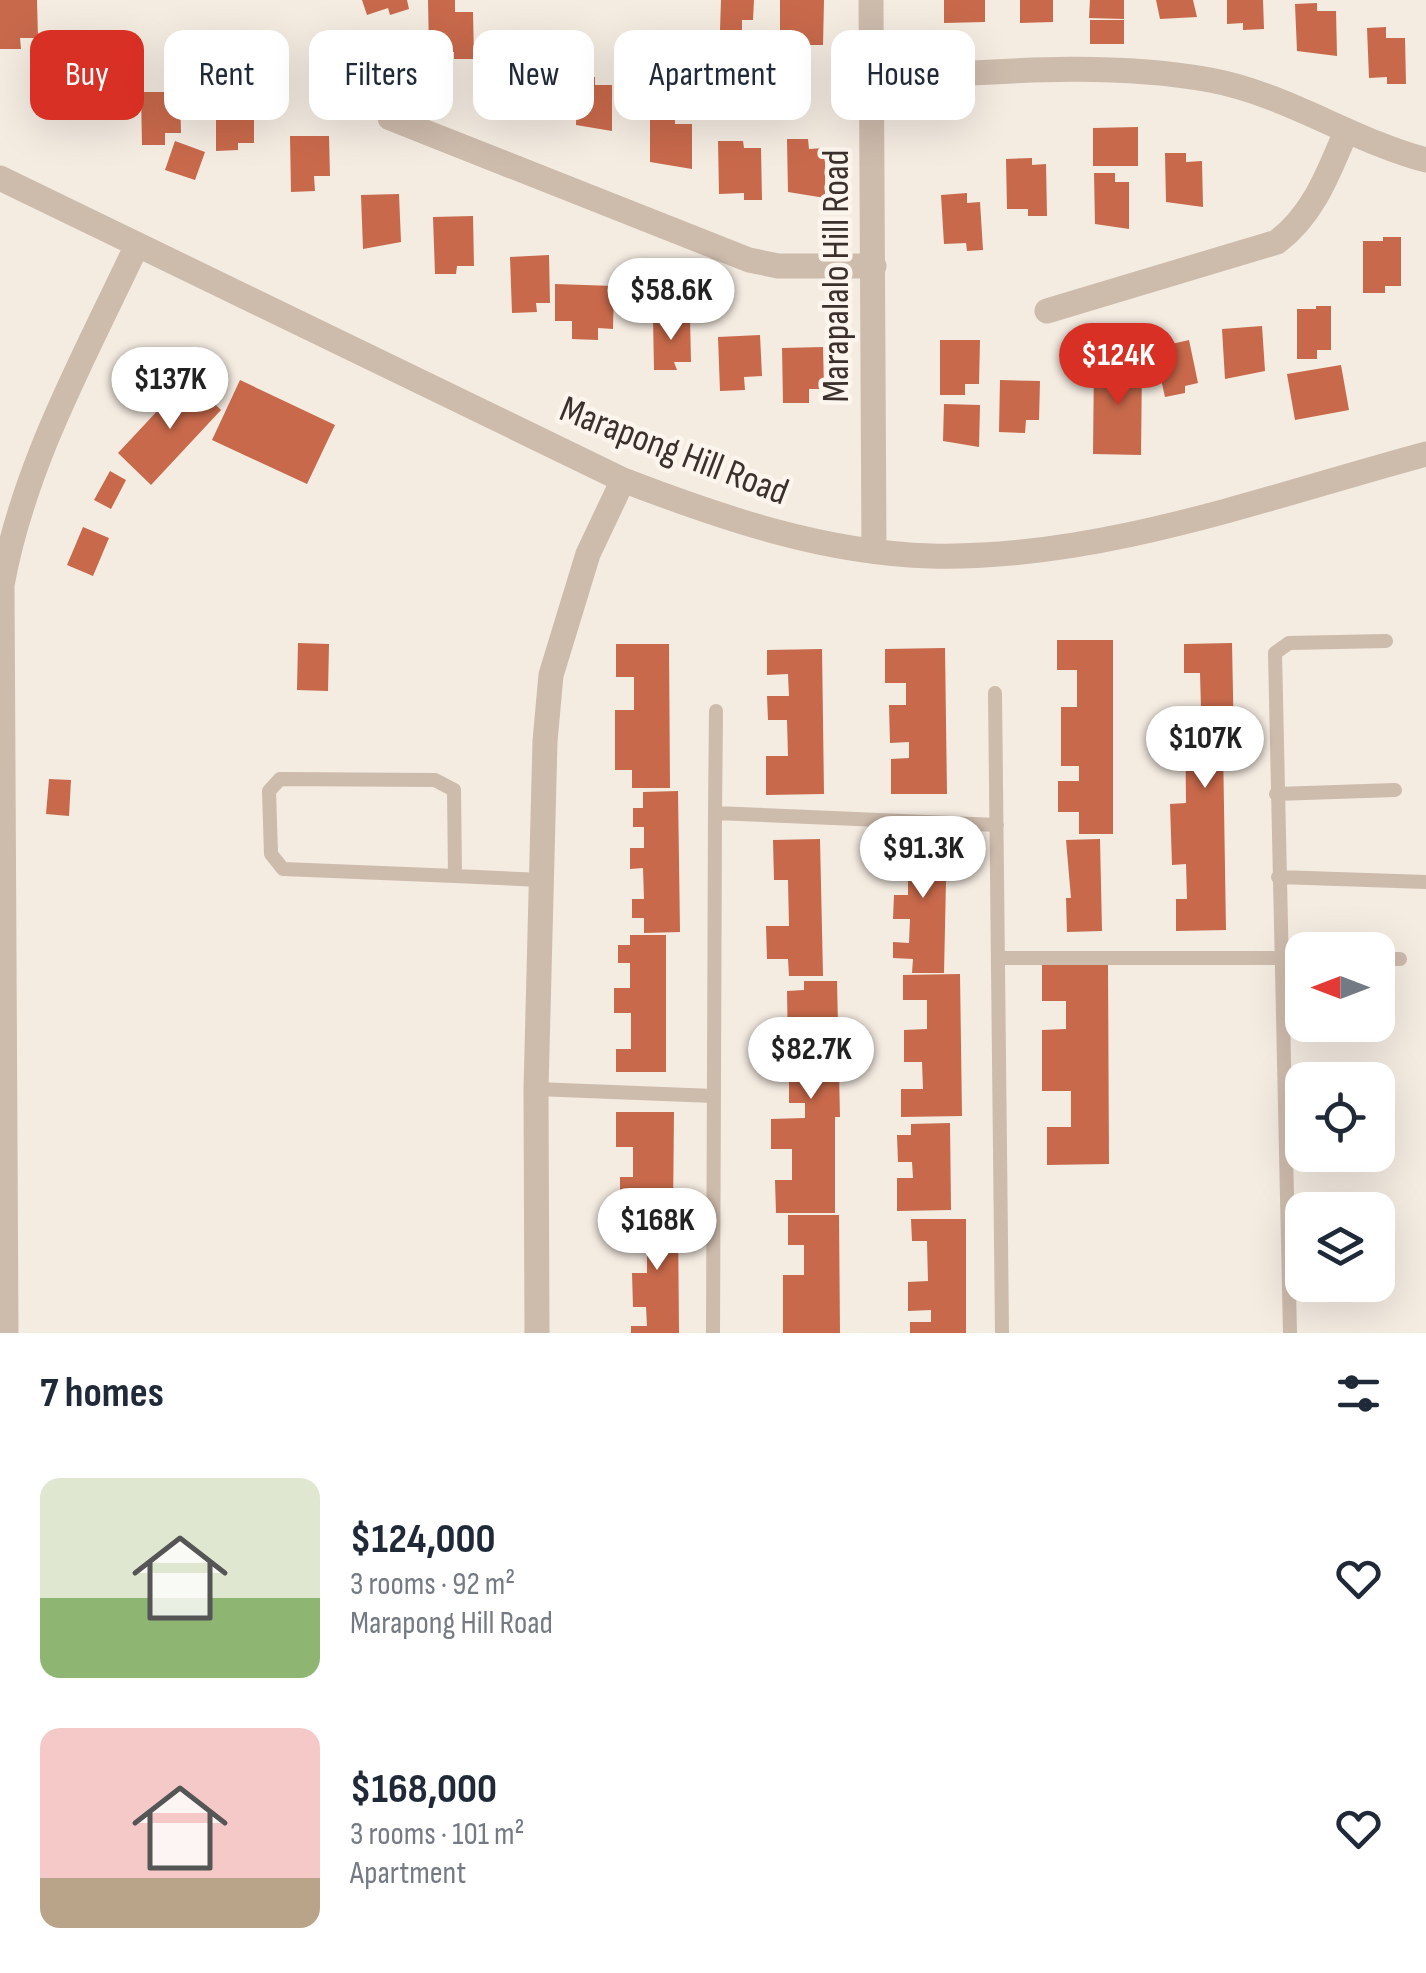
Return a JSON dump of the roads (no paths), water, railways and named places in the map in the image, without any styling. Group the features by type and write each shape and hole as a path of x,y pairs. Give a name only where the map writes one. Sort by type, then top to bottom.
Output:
{"street":[{"name":"Marapalalo Hill Road","path":"871,0 871,30"},
{"path":"975,74 1145,73 1210,80 1296,108 1346,134 1426,160"},
{"path":"395,120 749,260 778,266 874,266"},
{"name":"Marapalalo Hill Road","path":"872,120 874,551"},
{"path":"1047,311 1277,242 1292,231 1318,196 1346,134"},
{"name":"Marapong Hill Road","path":"0,178 624,480 785,535 874,551 1007,553 1116,538 1426,454"},
{"path":"6,1333 2,585 13,526 32,469 137,245"},
{"path":"537,1333 536,1090 551,676 588,554 624,480"}],"lane":[{"path":"1290,1333 1275,653 1289,643 1386,641"},
{"path":"995,693 1002,1333"},
{"path":"714,1333 716,711"},
{"path":"455,876 454,790 435,780 280,779 270,792 271,854 283,869 542,880"},
{"path":"1276,794 1395,790"},
{"path":"715,813 996,825"},
{"path":"1278,877 1426,882"},
{"path":"998,958 1285,958"},
{"path":"1395,959 1400,959"},
{"path":"536,1090 714,1096"}]}
